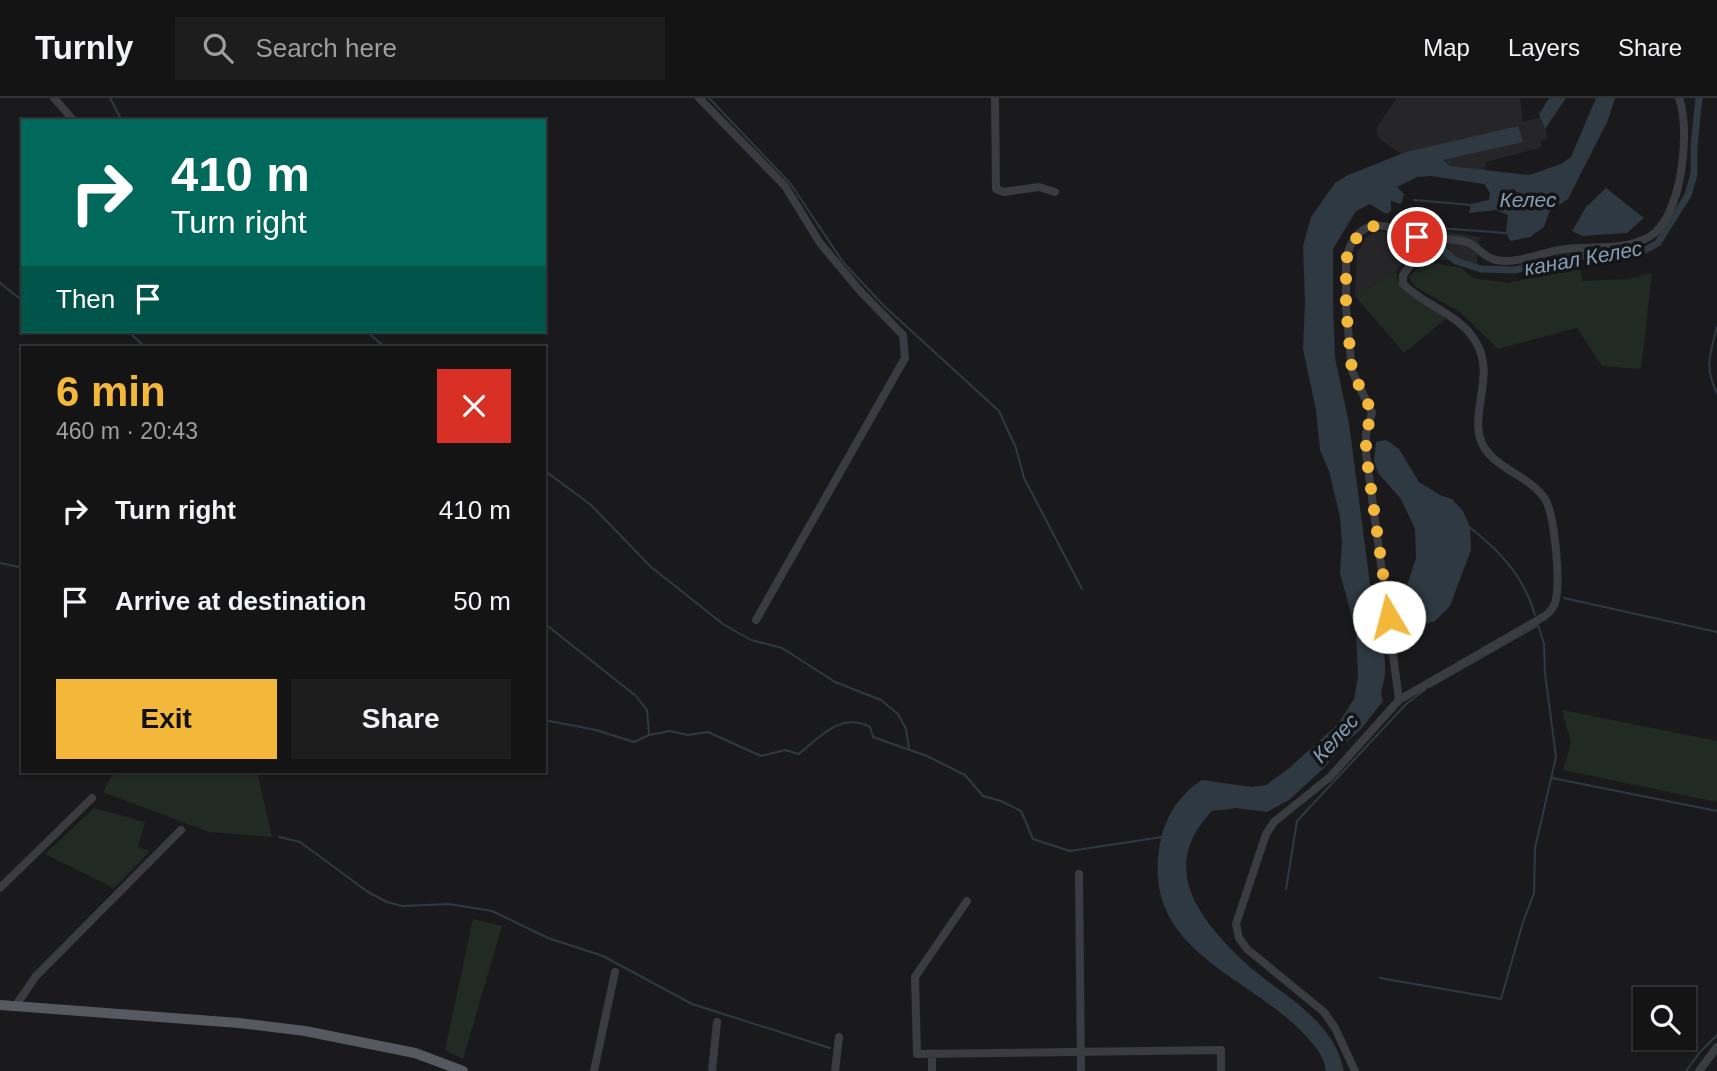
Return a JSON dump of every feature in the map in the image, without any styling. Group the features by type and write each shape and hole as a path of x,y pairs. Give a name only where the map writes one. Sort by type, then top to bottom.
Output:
{"main road":[{"path":"0,1005 239,1023 305,1031 415,1053 463,1071"}],"street":[{"path":"54,98 72,119"},
{"path":"699,98 785,186 820,243 861,292 903,335 905,358 756,620"},
{"path":"995,98 996,189 1004,192 1039,187 1055,192"},
{"path":"1679,98 1684,111"},
{"path":"1398,700 1366,453 1366,434 1372,412 1352,371 1346,307 1346,260 1353,241 1371,226 1395,228 1417,237 1468,243 1491,259 1507,261 1561,250 1629,244 1649,237 1665,217 1679,188 1685,98"},
{"path":"1355,1071 1335,1028 1324,1012 1247,949 1239,938 1236,924 1266,834 1274,822 1330,777 1398,700 1545,617 1555,602 1557,577 1552,522 1545,498 1494,458 1483,446 1480,437 1484,369 1478,344 1461,324 1412,293 1403,284 1403,275 1412,263 1417,237"},
{"path":"0,888 92,798"},
{"path":"16,1005 36,976 181,830"},
{"path":"1079,874 1081,1071"},
{"path":"967,901 915,977 917,1054 1221,1050 1221,1071"},
{"path":"594,1071 615,972"},
{"path":"712,1071 717,1022"},
{"path":"835,1071 839,1037"},
{"path":"1699,1071 1717,1047"},
{"path":"932,1054 932,1071"}],"shaded area":[{"path":"1397,98 1520,98 1523,122 1542,117 1548,138 1540,141 1542,147 1486,162 1485,171 1450,166 1442,159 1522,142 1518,126 1401,154 1377,134 1377,127"},
{"path":"1430,229 1480,237 1477,264 1428,258"},
{"path":"1379,231 1395,234 1407,245 1407,259 1396,271 1355,296 1357,253 1367,236"},
{"path":"1425,261 1461,268 1473,278 1508,283 1580,266 1582,281 1628,279 1652,273 1641,369 1602,366 1577,328 1498,349 1460,312 1414,286 1409,277"},
{"path":"1396,271 1398,280 1409,294 1447,318 1404,353 1355,296"},
{"path":"1562,710 1717,741 1717,802 1563,770 1571,743"},
{"path":"113,773 257,773 272,837 209,832 103,792"},
{"path":"94,808 145,822 138,847 150,851 114,888 45,854"},
{"path":"473,919 502,926 463,1059 445,1050"}],"water":[{"name":"Келес","path":"1549,98 1566,98 1545,129 1539,114"},
{"name":"Келес","path":"1596,98 1615,98 1608,120 1568,199 1549,212 1544,227 1530,237 1510,241 1506,232 1508,215 1496,210 1469,213 1471,204 1489,200 1490,193 1484,184 1431,176 1417,177 1397,187 1404,194 1401,204 1391,201 1391,211 1386,214 1370,204 1356,211 1333,249 1335,358 1349,423 1371,592 1382,632 1385,665 1383,701 1326,766 1289,800 1267,812 1236,808 1212,811 1196,831 1188,851 1186,870 1190,888 1209,924 1240,958 1302,1007 1328,1035 1338,1052 1344,1071 1326,1071 1316,1047 1305,1035 1282,1014 1205,958 1184,938 1168,914 1159,885 1161,839 1168,819 1185,793 1202,780 1252,787 1266,785 1338,724 1354,699 1358,677 1356,632 1340,573 1340,517 1329,471 1320,450 1316,410 1303,349 1303,246 1311,217 1335,183 1348,175 1406,152 1518,126 1523,142 1443,160 1450,166 1529,175 1561,164 1571,157"},
{"path":"1606,188 1644,218 1627,233 1582,236 1572,231 1586,207"},
{"path":"1386,440 1399,449 1419,482 1452,499 1463,511 1470,527 1471,550 1450,606 1435,621 1405,631 1403,598 1416,558 1415,529 1401,499 1378,473 1374,461 1376,442"}],"waterway":[{"path":"110,98 121,119"},
{"path":"709,98 790,183 843,262 883,305 999,411 1016,448 1024,478 1082,589"},
{"name":"канал Келес","path":"1442,249 1456,261 1481,269 1515,270 1562,258 1645,250 1658,243 1688,195 1694,174 1699,98"},
{"path":"1414,200 1472,205"},
{"path":"1401,216 1438,228 1506,233"},
{"path":"0,283 21,299"},
{"path":"1717,327 1709,368 1717,393"},
{"path":"130,333 144,346"},
{"path":"368,333 384,346"},
{"path":"546,471 591,505 651,567 723,624 751,640 782,648 835,682 881,700 898,714 906,729 909,748"},
{"path":"1468,526 1509,565 1524,588 1535,615"},
{"path":"0,563 21,568"},
{"path":"1564,598 1717,632"},
{"path":"546,625 636,696 647,710 649,735"},
{"path":"1380,978 1501,999 1534,893 1535,848 1556,757 1544,644 1538,625"},
{"path":"1430,687 1537,626"},
{"path":"1286,889 1297,821 1406,704 1425,690"},
{"path":"546,720 596,730 634,742 649,735 670,731 688,735 708,732 761,756 785,750 799,754 832,728 849,722 859,723 870,727 873,737 927,756 965,775 983,796 1021,811 1033,839 1070,851 1162,837"},
{"path":"1552,778 1717,811"},
{"path":"279,837 300,842 368,892 387,902 402,906 449,904 492,911 548,938 603,956 692,1004 830,1048"},
{"path":"1686,1071 1717,1035"}],"route":[{"path":"1389,617 1366,453 1366,434 1372,412 1352,371 1349,352 1346,260 1353,241 1371,226 1395,228 1417,237"}]}
